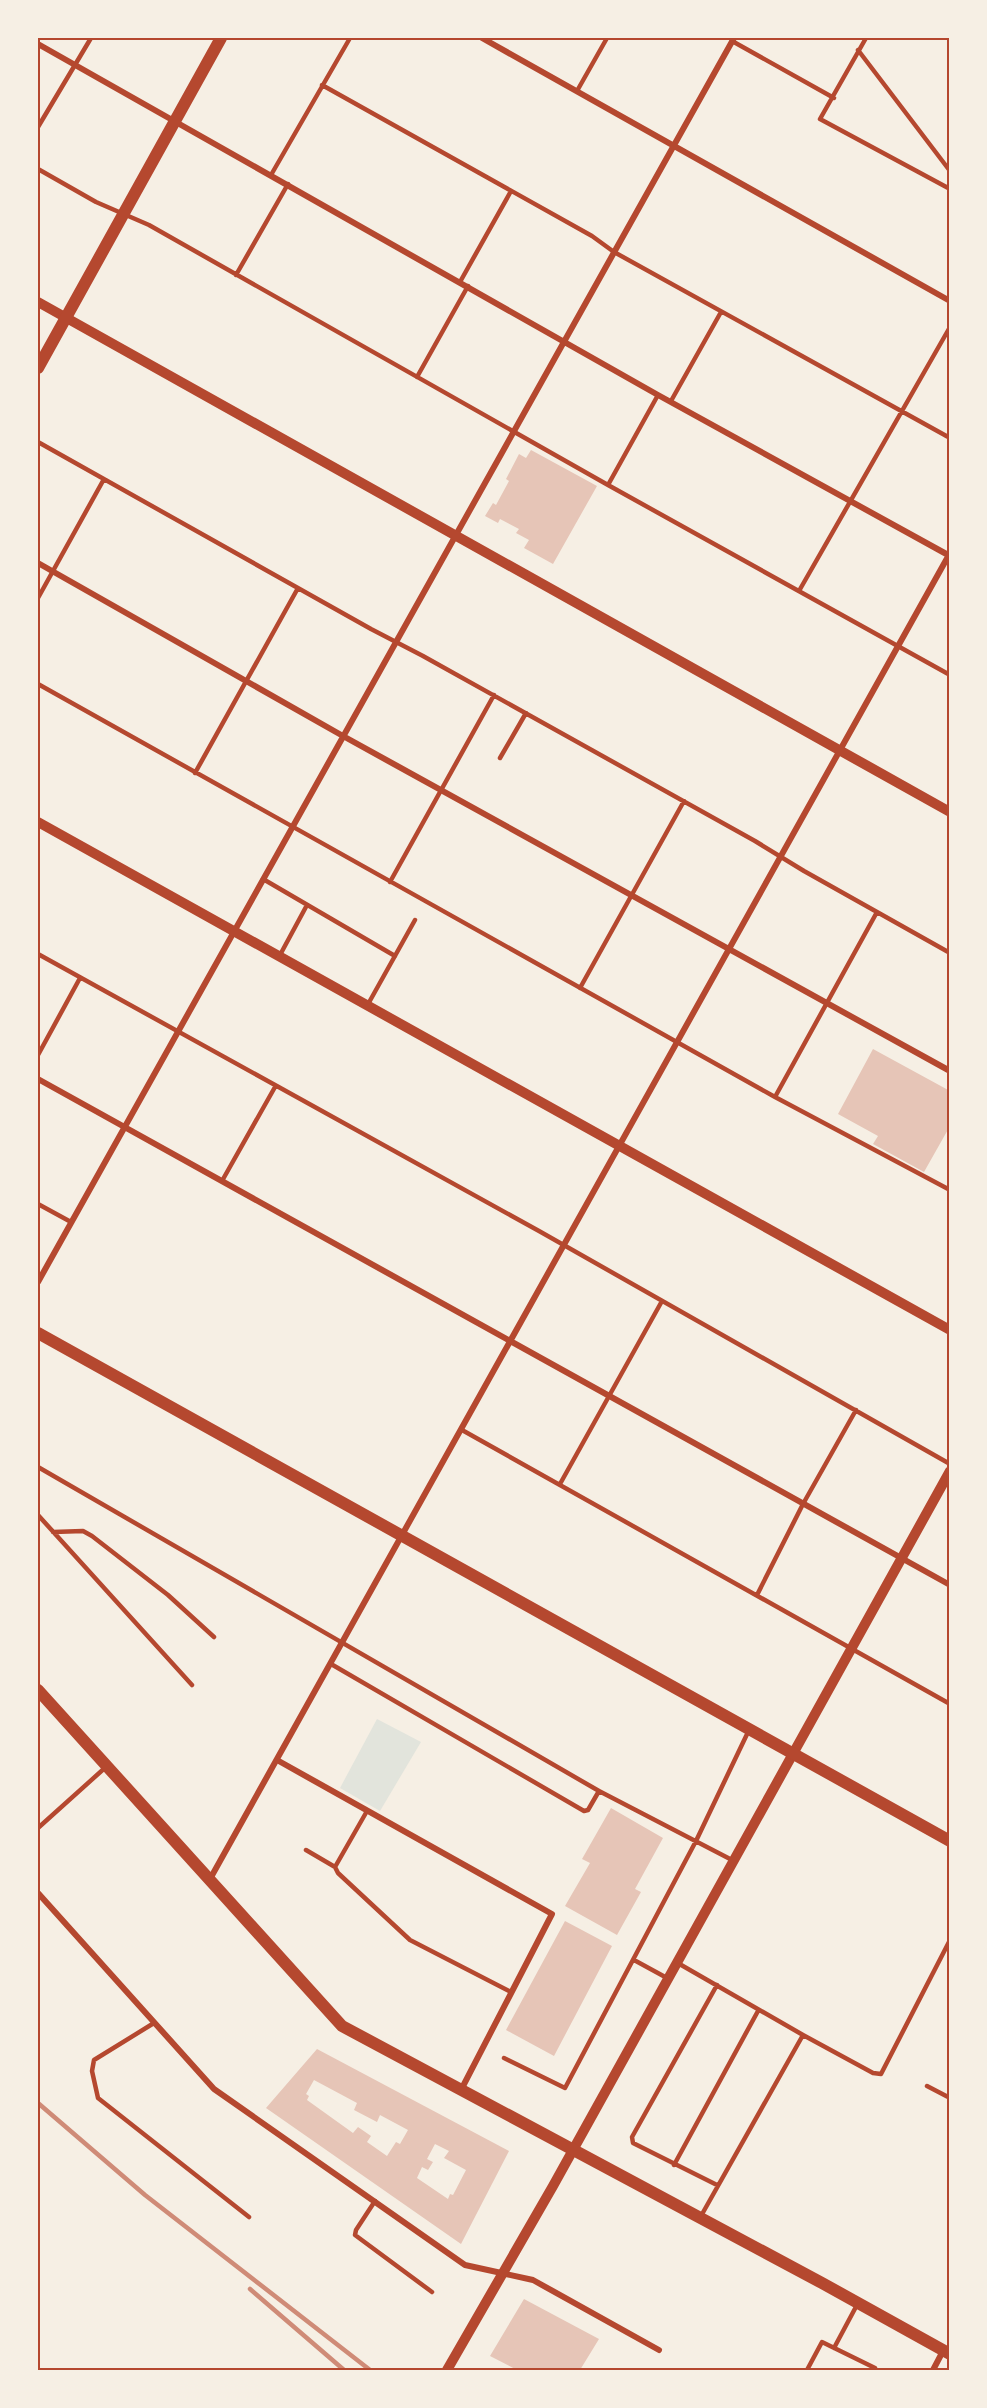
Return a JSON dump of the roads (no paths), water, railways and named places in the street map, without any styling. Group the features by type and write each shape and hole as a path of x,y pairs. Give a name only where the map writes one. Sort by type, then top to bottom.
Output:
{"main road":[{"path":"38,368 221,38"},
{"path":"38,1333 950,1841"},
{"path":"38,1690 342,2026 858,2303 946,2353"}],"street":[{"path":"482,38 950,301"},
{"path":"38,1282 733,39"},
{"path":"38,44 658,394 949,555 210,1880"},
{"path":"38,302 950,812"},
{"path":"38,563 343,736 950,1071"},
{"path":"38,822 950,1330"},
{"path":"38,1079 950,1585"},
{"path":"447,2370 950,1471"},
{"path":"277,1760 552,1914 461,2090"},
{"path":"38,1893 214,2089 465,2265 532,2280 659,2350"},
{"path":"933,2370 946,2353"}],"lane":[{"path":"38,127 91,38"},
{"path":"271,175 350,38"},
{"path":"577,91 607,38"},
{"path":"866,38 834,98 820,119 950,189"},
{"path":"733,39 834,98"},
{"path":"858,50 950,171"},
{"path":"322,85 592,236 614,252 950,438"},
{"path":"38,169 96,202 149,225 608,485 950,675"},
{"path":"236,275 288,184"},
{"path":"460,282 511,191"},
{"path":"417,377 468,286"},
{"path":"671,401 721,312"},
{"path":"799,591 950,327"},
{"path":"608,485 658,394"},
{"path":"38,442 684,801 950,953"},
{"path":"38,598 104,479"},
{"path":"195,773 298,588"},
{"path":"38,684 775,1097 950,1190"},
{"path":"390,882 494,695"},
{"path":"500,758 526,713"},
{"path":"580,988 684,801"},
{"path":"263,879 395,956"},
{"path":"279,957 307,905"},
{"path":"775,1097 877,912"},
{"path":"368,1006 415,920"},
{"path":"38,954 564,1246 950,1464"},
{"path":"38,1055 80,978"},
{"path":"222,1181 275,1087"},
{"path":"38,1204 71,1222"},
{"path":"560,1484 662,1301"},
{"path":"757,1595 803,1504 856,1410"},
{"path":"462,1430 949,1702"},
{"path":"38,1467 599,1791 732,1860"},
{"path":"38,1515 192,1685"},
{"path":"53,1533 83,1531 92,1536 168,1595 214,1637"},
{"path":"331,1664 584,1811 588,1810 599,1791"},
{"path":"504,2058 565,2088 696,1841 750,1729"},
{"path":"38,1828 107,1766"},
{"path":"335,1867 367,1811"},
{"path":"306,1850 335,1867 338,1873 410,1940 511,1992"},
{"path":"676,1962 873,2073 882,2074 950,1940"},
{"path":"634,1960 667,1978"},
{"path":"717,1985 632,2137 633,2143 717,2185"},
{"path":"674,2165 758,2010"},
{"path":"154,2023 94,2060 92,2071 99,2098 249,2217"},
{"path":"699,2218 803,2034"},
{"path":"927,2086 950,2098"},
{"path":"375,2201 356,2229 355,2235 432,2292"},
{"path":"834,2348 858,2303"},
{"path":"807,2370 822,2342 875,2368"}],"railway":[{"path":"38,2103 145,2195 370,2370"},
{"path":"250,2289 344,2370"}]}
